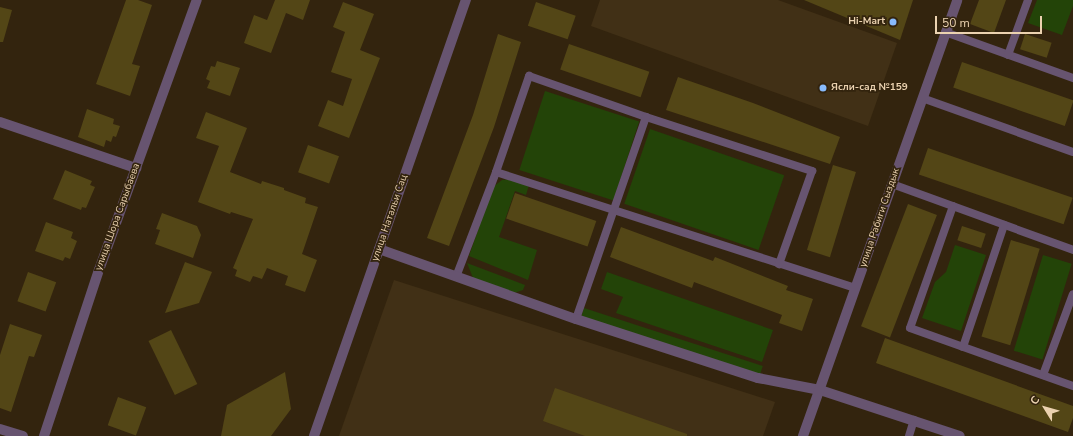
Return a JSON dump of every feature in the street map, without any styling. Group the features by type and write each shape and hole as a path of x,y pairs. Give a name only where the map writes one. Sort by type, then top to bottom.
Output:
{"street":[{"name":"улица Шора Сарыбаева","path":"44,436 85,311 197,0"},
{"name":"улица Натальи Сац","path":"314,436 466,0"},
{"name":"улица Рабиги Сыздык","path":"803,436 957,0"},
{"path":"0,122 136,168"},
{"path":"379,249 576,320 758,378 820,390 960,436"},
{"path":"0,429 23,436"}],"lane":[{"path":"1008,55 1028,0"},
{"path":"945,32 1073,78"},
{"path":"456,277 496,172 528,76 646,117 812,171 780,264"},
{"path":"922,98 1073,152"},
{"path":"576,320 616,209 646,117"},
{"path":"496,172 616,209 856,288"},
{"path":"892,184 1073,250"},
{"path":"953,206 910,328 1073,386"},
{"path":"964,347 1004,225"},
{"path":"1043,375 1073,294"},
{"path":"909,436 914,420"}],"shaded area":[{"name":"Ясли-сад №159","path":"600,0 778,0 897,43 868,126 591,26"},
{"path":"394,280 775,402 763,436 339,436"}],"green space":[{"path":"1037,0 1073,0 1073,6 1062,35 1028,23"},
{"path":"545,91 639,122 614,201 519,170"},
{"path":"650,129 784,175 759,250 624,204"},
{"path":"510,179 529,185 526,195 515,191 499,237 537,250 528,280 469,256 493,187 502,180"},
{"path":"955,245 986,255 961,331 922,318 935,282 946,272"},
{"path":"1043,255 1072,264 1042,359 1014,351"},
{"path":"467,263 525,285 523,290 514,293 473,278"},
{"path":"607,272 773,330 762,362 616,313 623,297 601,289"},
{"path":"584,308 763,366 759,377 581,318"}],"building":[{"path":"126,0 138,0 152,5 132,64 140,66 130,96 96,84"},
{"path":"275,0 310,0 303,20 286,13 271,53 244,43 254,15 267,20"},
{"path":"804,0 913,0 900,40"},
{"path":"979,0 1006,0 994,33 970,24"},
{"path":"343,2 374,14 360,50 380,58 349,138 318,126 328,100 343,106 352,79 331,72 345,32 333,27"},
{"path":"536,2 576,16 568,39 528,26"},
{"path":"0,7 12,10 3,42 0,42"},
{"path":"498,34 521,42 494,127 449,246 427,238 473,115"},
{"path":"1025,34 1052,43 1047,58 1020,49"},
{"path":"569,44 649,72 641,97 560,70"},
{"path":"217,61 240,68 230,96 207,88 210,81 206,79 211,66 215,67"},
{"path":"962,62 1073,100 1065,126 953,88"},
{"path":"678,77 753,103 840,137 830,164 666,110"},
{"path":"87,109 114,119 113,124 120,126 116,137 113,136 111,142 106,140 104,147 78,137"},
{"path":"206,112 247,128 230,172 261,184 262,181 284,188 284,190 306,198 305,203 318,207 302,254 317,260 305,292 285,285 288,276 267,268 262,279 253,276 250,282 235,276 237,270 233,268 253,219 231,212 230,214 198,202 219,146 196,138"},
{"path":"308,145 339,156 329,184 298,172"},
{"path":"928,148 1073,198 1064,224 919,174"},
{"path":"833,165 856,172 830,257 807,250"},
{"path":"65,170 92,181 90,185 95,187 86,208 82,207 81,210 53,199"},
{"path":"515,193 596,221 588,247 506,219"},
{"path":"908,204 937,215 890,337 861,326"},
{"path":"162,213 197,226 201,235 193,258 155,244 160,230 156,229"},
{"path":"46,222 73,232 71,238 77,241 70,259 65,257 63,261 35,251"},
{"path":"962,226 986,234 981,248 957,240"},
{"path":"621,227 713,261 715,257 788,286 786,290 813,299 802,331 779,323 782,315 694,282 692,288 610,257"},
{"path":"1011,240 1040,249 1010,345 981,337"},
{"path":"185,262 212,272 199,303 165,313"},
{"path":"28,272 56,282 46,311 17,301"},
{"path":"10,324 42,335 34,357 29,356 11,412 0,408 0,355"},
{"path":"171,330 197,384 175,395 149,341"},
{"path":"885,338 1073,406 1073,418 1068,432 876,363"},
{"path":"285,372 291,409 271,436 221,436 227,405"},
{"path":"555,388 687,434 687,436 585,436 543,421"},
{"path":"118,397 146,407 136,435 108,425"}],"place":[{"name":"Hi-Mart","path":"893,22"},
{"name":"Ясли-сад №159","path":"823,88"}]}
